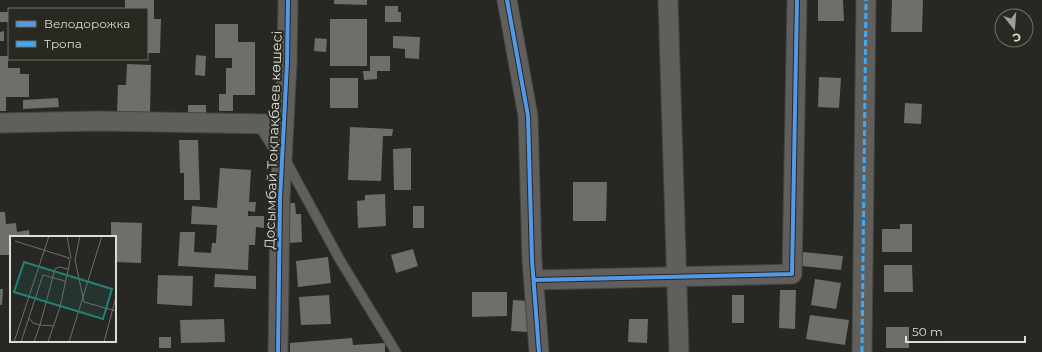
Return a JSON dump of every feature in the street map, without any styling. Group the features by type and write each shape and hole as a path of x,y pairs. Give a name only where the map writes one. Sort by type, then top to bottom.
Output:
{"street":[{"name":"Досымбай Тоқпақбаев көшесі","path":"278,352 280,199 287,64 288,0"},
{"path":"507,0 528,116 534,280 539,352"},
{"path":"668,0 678,276 679,352"},
{"path":"534,280 792,274 797,0"},
{"path":"862,352 866,0"},
{"path":"0,123 98,121 264,124 284,117"},
{"path":"264,124 282,153"}],"lane":[{"path":"282,153 340,260 396,352"}],"building":[{"path":"125,0 154,0 154,19 161,19 160,53 148,53 148,8 125,8"},
{"path":"334,0 367,0 367,5 334,4"},
{"path":"818,0 843,0 844,21 818,21"},
{"path":"892,0 923,0 922,32 891,32"},
{"path":"385,6 398,6 398,12 401,12 401,22 385,22"},
{"path":"0,12 8,12 8,22 0,22"},
{"path":"330,19 367,19 367,66 330,66"},
{"path":"215,24 238,24 238,42 255,42 255,95 233,95 233,111 219,111 219,94 226,94 226,68 232,68 232,58 215,58"},
{"path":"4,31 4,41 0,41 0,32"},
{"path":"393,36 420,37 419,59 405,58 405,49 393,48"},
{"path":"315,38 327,39 326,52 314,51"},
{"path":"196,55 206,56 205,76 195,75"},
{"path":"0,56 8,56 8,68 20,68 20,74 29,74 29,97 6,97 6,111 0,111"},
{"path":"370,56 390,56 390,71 377,71 377,79 364,80 363,71 370,71"},
{"path":"127,64 151,65 150,113 117,112 118,85 126,85"},
{"path":"819,77 841,78 839,108 818,107"},
{"path":"330,78 358,78 358,108 330,108"},
{"path":"58,98 59,107 23,109 23,100"},
{"path":"905,103 922,104 921,124 904,123"},
{"path":"188,105 206,105 206,113 188,114"},
{"path":"350,127 393,129 392,136 383,136 381,181 348,180"},
{"path":"179,140 198,140 200,200 184,200 184,173 180,173"},
{"path":"411,148 411,190 394,190 393,149"},
{"path":"220,168 251,170 249,202 256,202 255,212 248,211 248,216 264,216 264,228 256,227 255,245 249,245 248,270 178,266 180,232 195,232 194,252 211,253 212,243 216,243 217,225 191,224 192,206 217,208"},
{"path":"573,182 607,182 606,221 573,221"},
{"path":"385,194 386,226 358,228 357,201 365,200 365,195"},
{"path":"286,203 295,203 296,214 301,214 302,242 288,243"},
{"path":"413,206 424,206 424,228 413,228"},
{"path":"0,212 5,212 6,224 16,223 17,232 29,230 30,236 10,236 10,255 0,255"},
{"path":"111,222 142,223 141,263 116,262 116,236 111,236"},
{"path":"900,224 912,224 912,252 882,252 882,229 900,229"},
{"path":"413,249 418,266 396,273 391,255"},
{"path":"803,252 843,256 841,270 802,266"},
{"path":"328,257 331,283 298,287 296,261"},
{"path":"884,265 912,265 913,292 884,292"},
{"path":"215,274 256,276 256,289 214,287"},
{"path":"158,275 193,276 192,306 157,304"},
{"path":"815,279 841,283 836,309 811,305"},
{"path":"0,289 3,289 2,305 0,305"},
{"path":"780,290 796,290 795,329 779,328"},
{"path":"472,292 507,292 507,316 472,317"},
{"path":"329,295 331,324 301,325 299,297"},
{"path":"732,295 744,295 744,323 732,323"},
{"path":"513,300 529,301 528,332 511,331"},
{"path":"810,315 849,320 845,345 806,339"},
{"path":"224,319 225,342 181,343 180,320"},
{"path":"629,319 648,319 647,343 628,342"},
{"path":"886,327 909,327 909,348 886,348"},
{"path":"159,337 171,337 171,348 159,348"},
{"path":"352,338 353,345 385,343 385,352 290,352 290,343"}],"marked path":[{"path":"862,352 866,0"}],"cycle path":[{"path":"278,352 280,199 287,63 288,0"},
{"path":"507,0 528,116 532,260 539,352"},
{"path":"534,280 792,274 797,0"}]}
